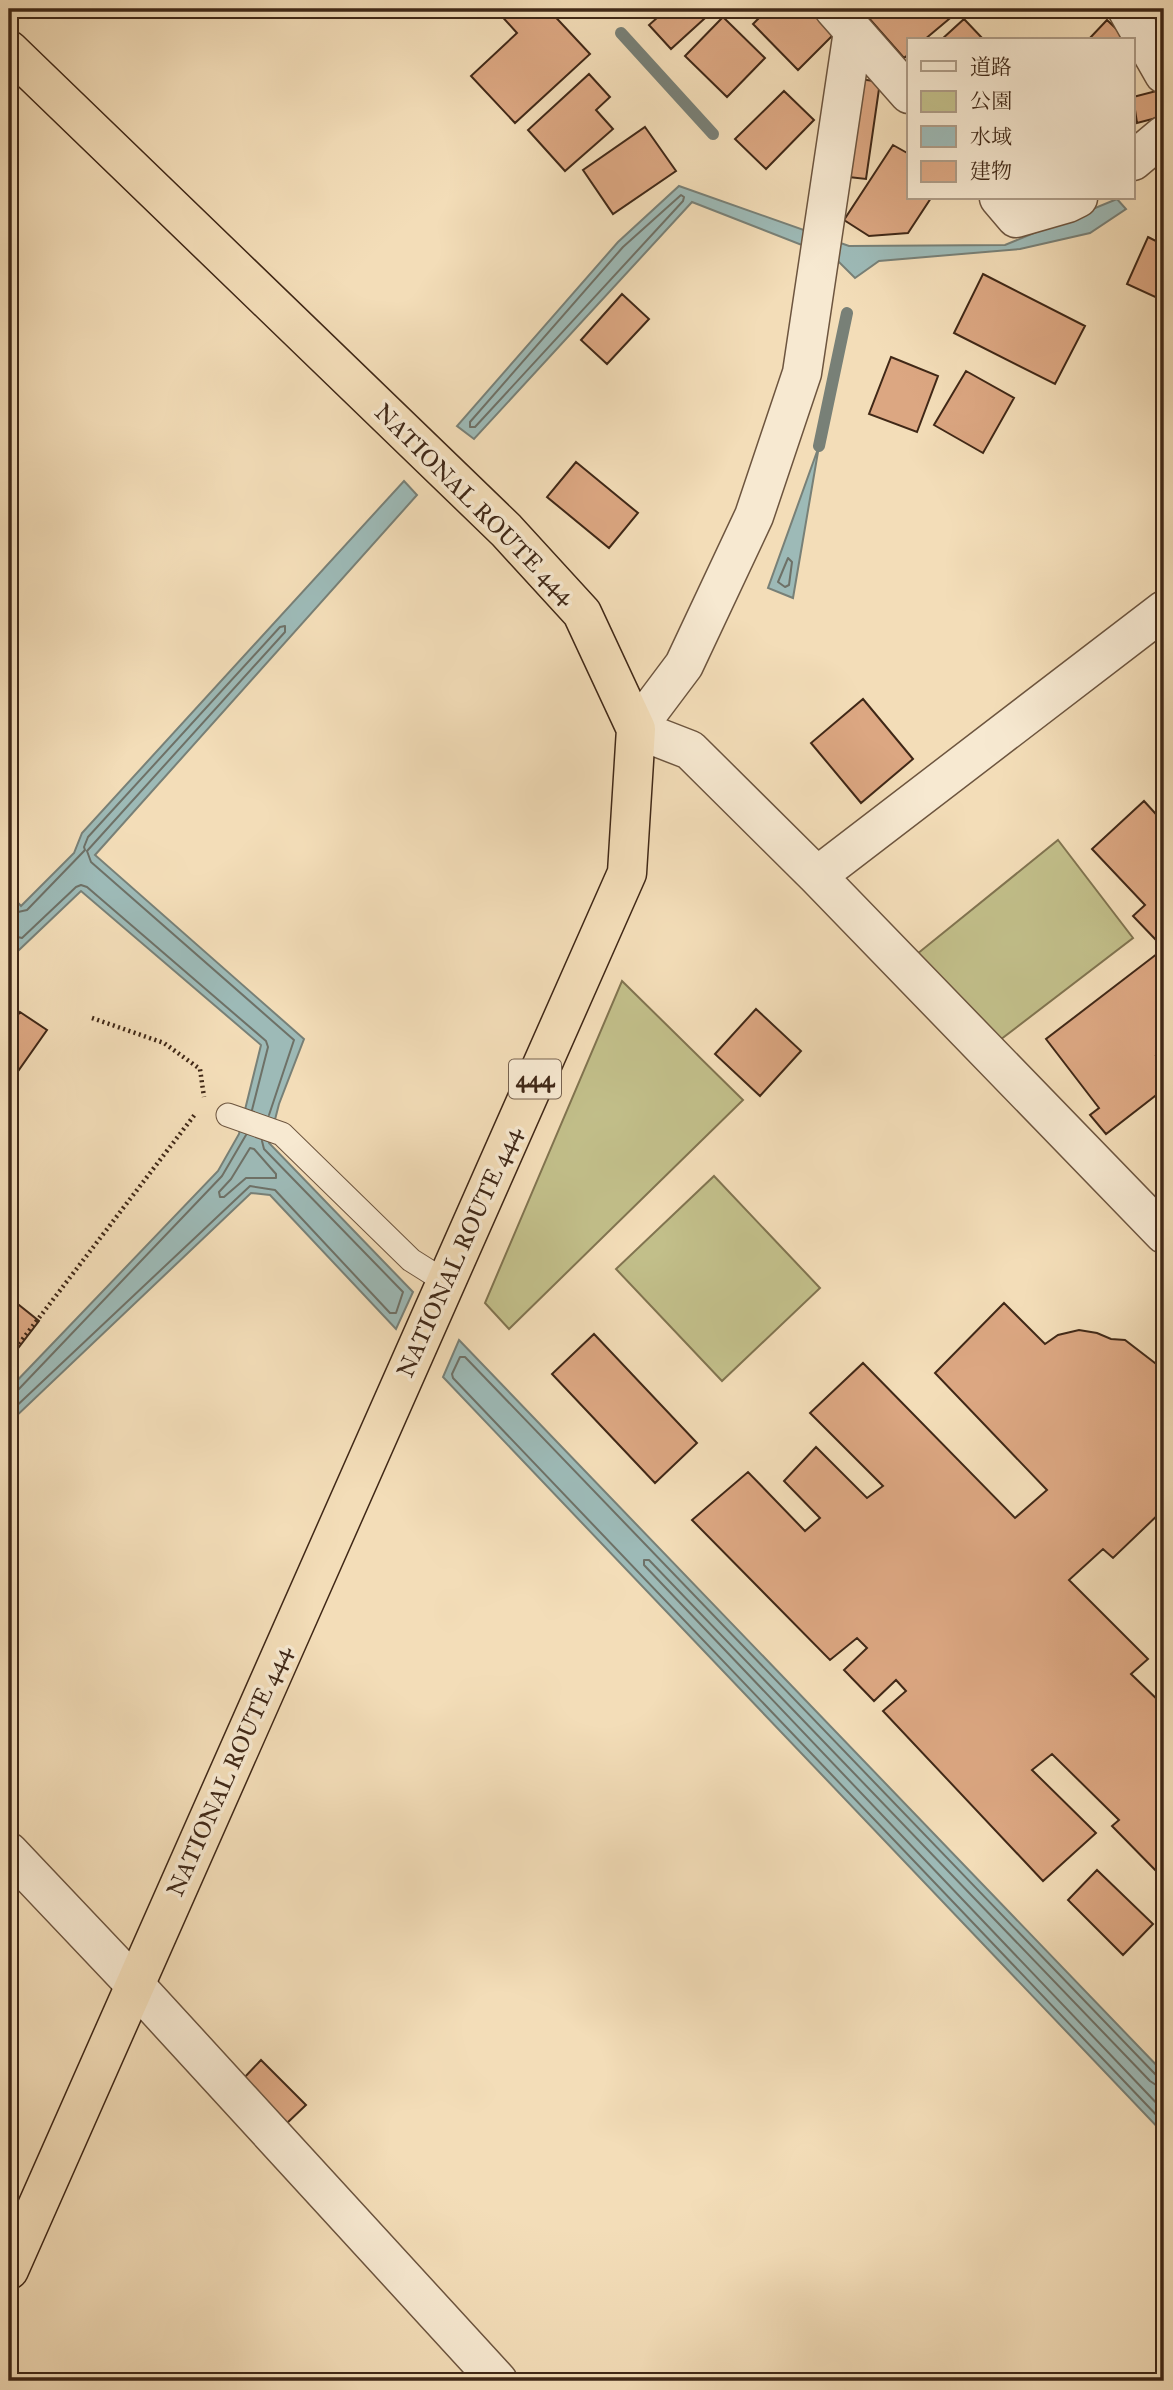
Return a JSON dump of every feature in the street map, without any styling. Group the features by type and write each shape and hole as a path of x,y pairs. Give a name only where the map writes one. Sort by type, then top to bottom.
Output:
{"highway":[{"name":"NATIONAL ROUTE 444","path":"9,50 506,530 582,613 636,729 627,873 9,2270"}],"street":[{"path":"1127,9 1164,74"},
{"path":"844,20 907,92"},
{"path":"844,20 821,245 802,373 754,516 684,665 636,729 690,751 817,876 1164,1234"},
{"path":"1134,160 1164,135"},
{"path":"1001,200 1016,218 1075,200"},
{"path":"817,876 1164,610"},
{"path":"9,1852 135,1985 498,2381"}],"lane":[{"path":"228,1115 282,1134 411,1261 446,1282"}],"path":[{"path":"9,1357 205,1101 200,1069 164,1042 92,1018"},
{"path":"205,1101 228,1115"}],"green space":[{"path":"1058,840 1133,938 1000,1040 917,954"},
{"path":"622,981 743,1100 509,1329 485,1303"},
{"path":"714,1176 820,1288 722,1381 616,1269"}],"water":[{"path":"679,186 849,246 1005,245 1115,200 1126,209 1090,233 1020,249 879,261 855,278 835,258 692,202 474,439 457,426 618,242"},
{"path":"819,446 793,598 768,588"},
{"path":"404,481 417,495 95,855 304,1039 279,1104 269,1143 413,1292 396,1329 270,1195 251,1193 9,1423 9,1389 218,1171 239,1134 261,1045 81,891 19,950 9,939 9,893 21,906 74,853 82,833"},
{"path":"459,1340 1164,2073 1164,2134 443,1377"}],"building":[{"path":"548,9 590,54 515,123 471,76 517,33 497,11"},
{"path":"667,9 715,9 671,49 649,25"},
{"path":"768,9 809,9 834,34 798,70 753,24"},
{"path":"876,9 961,9 926,38 907,38 907,56 904,58 867,16"},
{"path":"723,17 765,58 727,97 685,56"},
{"path":"964,19 982,38 943,38"},
{"path":"1107,20 1126,38 1090,38"},
{"path":"589,74 610,97 596,110 613,129 565,171 528,130"},
{"path":"854,78 880,82 866,179 840,176"},
{"path":"1164,89 1164,116 1137,123 1134,97"},
{"path":"784,91 814,120 766,169 735,139"},
{"path":"645,127 676,171 613,214 583,170"},
{"path":"893,145 907,153 907,200 930,200 908,233 869,236 844,220"},
{"path":"1148,237 1164,245 1164,301 1127,284"},
{"path":"983,274 1085,326 1055,384 954,333"},
{"path":"622,294 649,319 607,364 581,340"},
{"path":"891,357 938,376 917,432 869,414"},
{"path":"966,371 1014,398 983,453 934,425"},
{"path":"576,462 638,513 609,548 547,497"},
{"path":"863,699 913,759 861,803 811,743"},
{"path":"1144,801 1164,823 1164,932 1156,940 1133,916 1145,905 1092,849"},
{"path":"1162,950 1164,1050 1156,1056 1164,1066 1164,1089 1106,1134 1090,1115 1099,1108 1046,1039"},
{"path":"756,1009 801,1051 760,1096 715,1054"},
{"path":"20,1012 47,1030 9,1084 9,1028"},
{"path":"9,1297 39,1321 9,1360"},
{"path":"1004,1303 1045,1344 1058,1335 1079,1330 1097,1333 1111,1339 1125,1340 1164,1370 1164,1509 1113,1558 1103,1549 1069,1580 1148,1659 1131,1674 1164,1706 1164,1879 1112,1826 1119,1820 1052,1754 1032,1770 1096,1833 1043,1881 883,1711 906,1691 896,1680 874,1701 844,1670 867,1648 857,1638 830,1660 692,1520 748,1472 805,1531 820,1518 784,1481 816,1447 867,1498 883,1486 810,1413 863,1363 1015,1518 1047,1490 935,1373"},
{"path":"594,1334 697,1443 655,1483 552,1374"},
{"path":"1097,1870 1153,1924 1123,1955 1068,1900"},
{"path":"261,2060 306,2105 286,2124 242,2080"}],"waterway":[{"path":"621,33 713,134"},
{"path":"819,446 847,313"}]}
